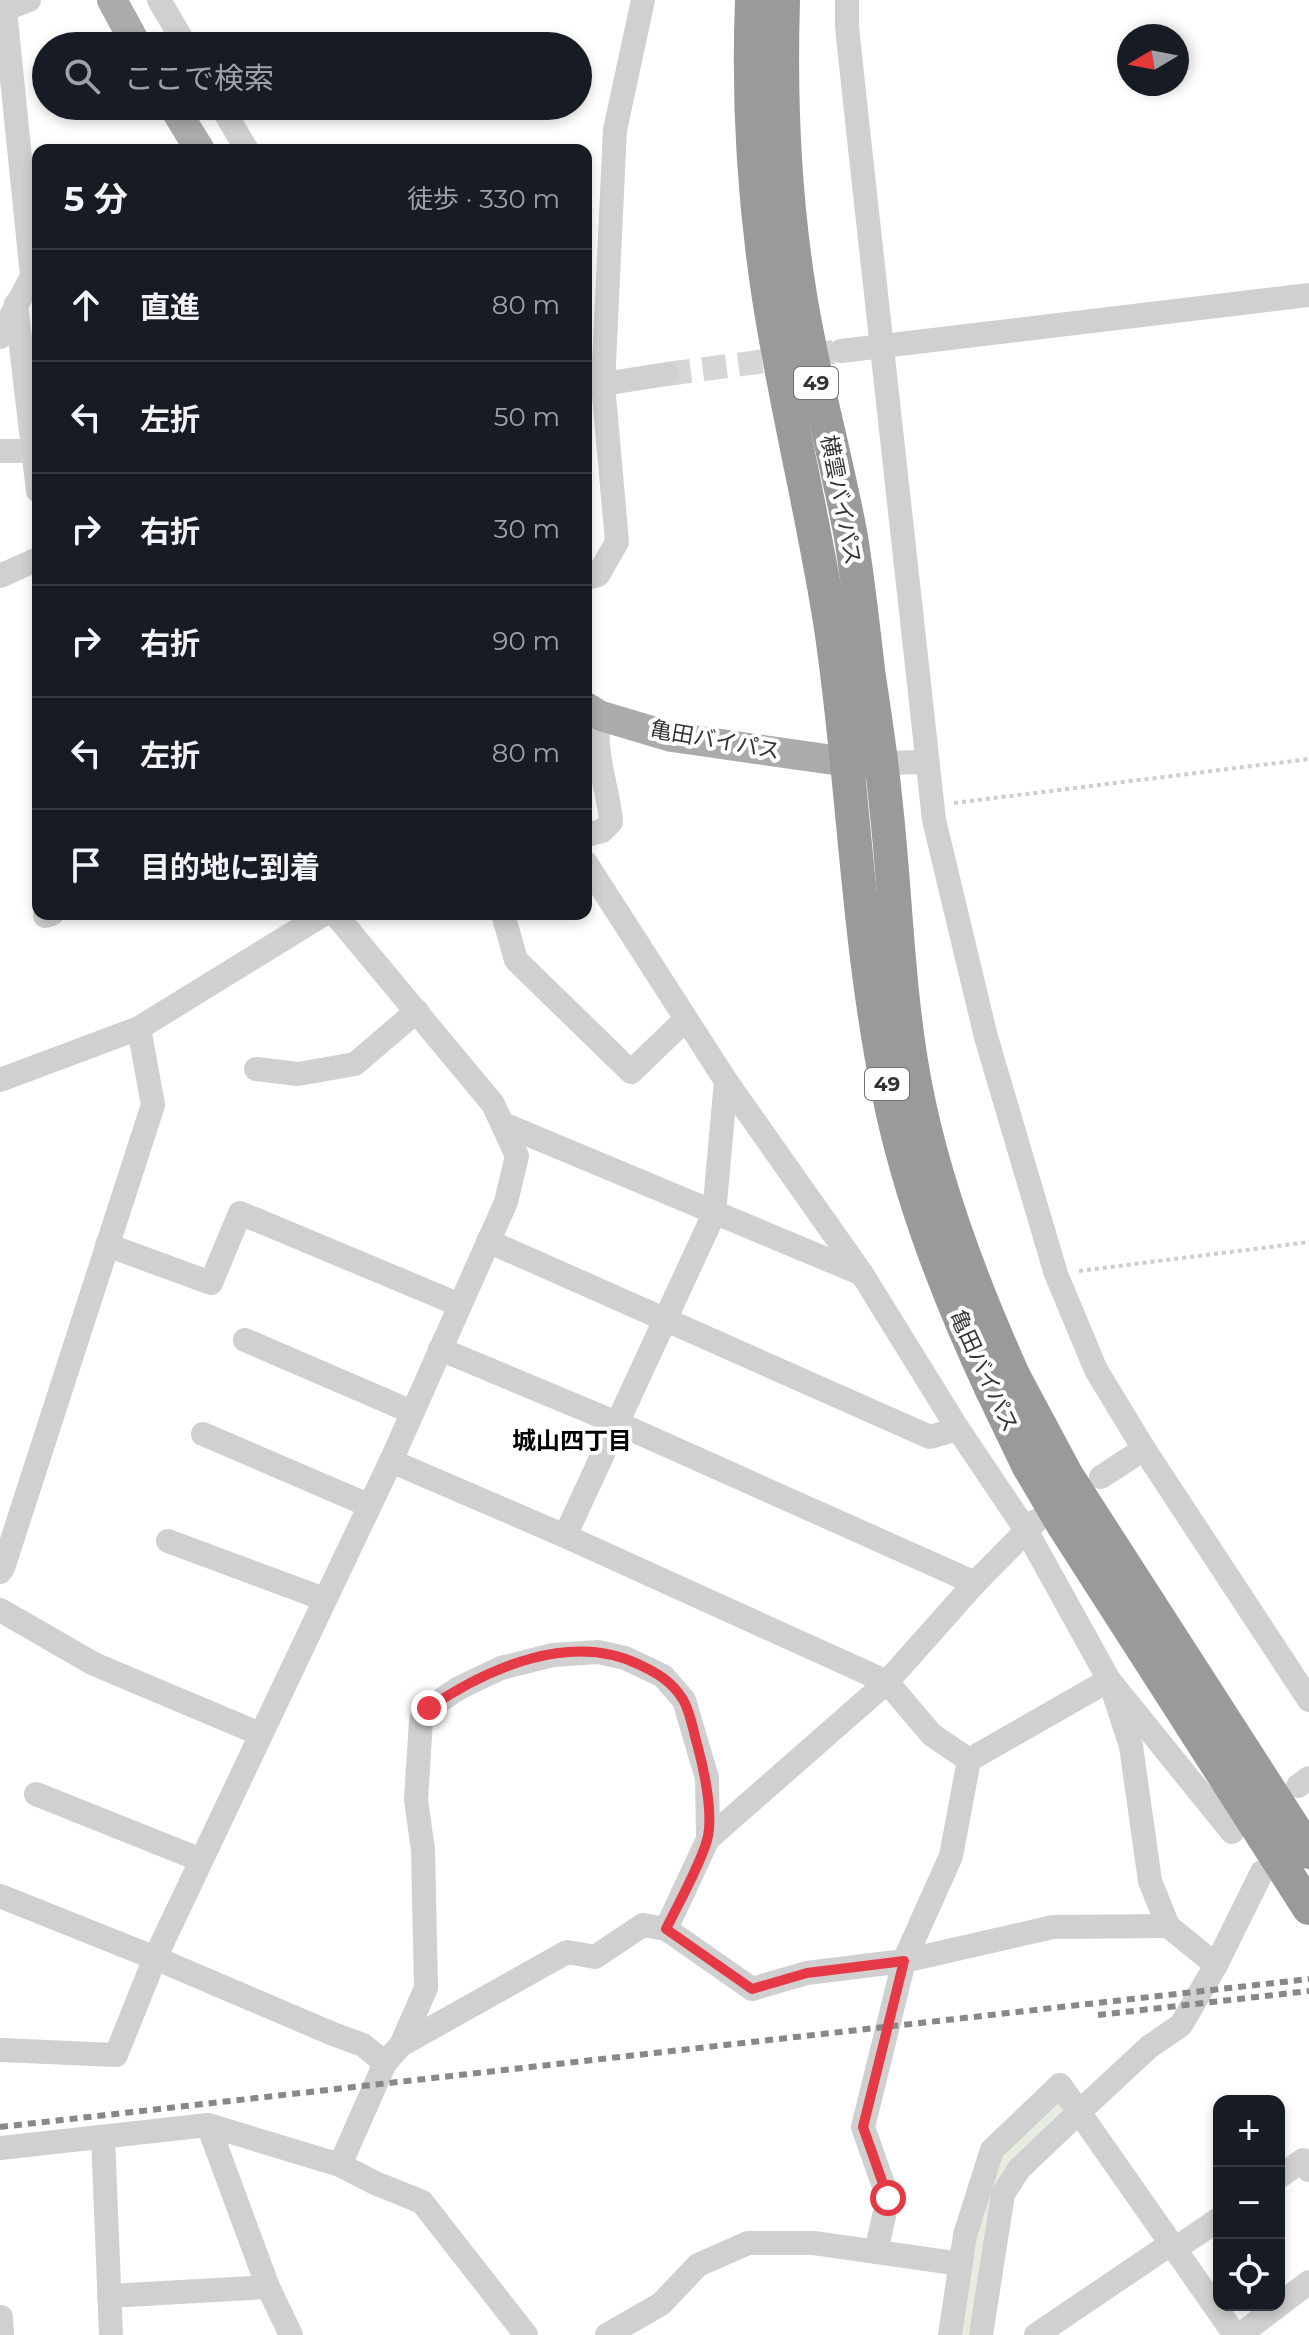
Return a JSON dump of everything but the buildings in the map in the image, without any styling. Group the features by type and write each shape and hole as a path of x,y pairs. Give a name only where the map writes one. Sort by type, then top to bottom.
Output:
{"highway":[{"name":"横雲バイパス","path":"752,0 754,158 774,328 822,574 864,762"},
{"name":"横雲バイパス","path":"783,0 781,92 791,232 815,379 851,537 864,762"},
{"name":"亀田バイパス","path":"864,762 868,959 889,1095 902,1153 929,1243 961,1324 1067,1476 1309,1852"},
{"name":"亀田バイパス","path":"1003,1384 1028,1465 1309,1908"}],"main road":[{"path":"112,0 129,32"},
{"path":"182,120 196,144"},
{"name":"亀田バイパス","path":"593,711 672,737 864,762"}],"street":[{"path":"0,337 32,276 2,8 29,0"},
{"path":"159,0 178,32"},
{"path":"592,576 598,575 617,542 603,384 615,130 643,0"},
{"path":"847,0 847,27 934,820 986,1037 1056,1274 1096,1370 1144,1449 1309,1700"},
{"path":"229,120 243,144"},
{"path":"841,351 1309,295"},
{"path":"16,304 32,428"},
{"path":"603,384 667,374"},
{"path":"0,451 32,451"},
{"path":"0,576 32,562"},
{"path":"592,834 602,831 611,822 610,799 593,711"},
{"path":"864,762 927,762"},
{"path":"592,872 726,1081 862,1274 958,1429 1032,1525 1109,1680 1131,1746 1150,1881 1168,1926 1216,1965"},
{"path":"0,1080 139,1028 314,920"},
{"path":"0,2050 116,2055 155,1958 391,1461 506,1202 517,1156 493,1104 340,920"},
{"path":"505,920 516,960 631,1072 686,1019"},
{"path":"256,1069 298,1074 355,1064 417,1011"},
{"path":"0,1572 153,1105 139,1028"},
{"path":"565,1536 714,1214 726,1081"},
{"path":"503,1124 862,1274"},
{"path":"107,1245 211,1283 240,1213 460,1305"},
{"path":"488,1241 930,1437 958,1429"},
{"path":"245,1340 412,1412"},
{"path":"440,1349 617,1423 975,1583"},
{"path":"203,1434 368,1505"},
{"path":"1101,1477 1144,1449"},
{"path":"391,1461 887,1682 932,1735 969,1760"},
{"path":"666,1929 708,1839 887,1682 975,1583 1032,1525"},
{"path":"168,1541 324,1599"},
{"path":"0,1610 94,1664 260,1734"},
{"path":"340,2165 426,1988 423,1850 416,1800 421,1720 429,1708 459,1688 514,1665 553,1655 598,1652 625,1658 663,1676 684,1700 707,1778 708,1839"},
{"path":"876,2252 888,2198 863,2127 904,1961 951,1856 969,1760 1109,1680"},
{"path":"1109,1680 1232,1832"},
{"path":"36,1794 201,1860"},
{"path":"981,2335 1003,2194 1019,2169 1149,2047 1181,2025 1216,1965 1262,1872"},
{"path":"0,1896 333,2034 393,2054 567,1952 595,1957 643,1925 666,1929 752,1989 807,1973 904,1961 1053,1927 1168,1926"},
{"path":"950,2335 965,2235 992,2150 1060,2085 1238,2335 1309,2282"},
{"path":"208,2125 268,2287 291,2335"},
{"path":"0,2148 208,2125 340,2165 422,2202 526,2335"},
{"path":"103,2137 111,2335"},
{"path":"1285,2173 1303,2160 1309,2170"},
{"path":"1036,2335 1213,2223"},
{"path":"607,2335 661,2304 698,2265 748,2243 814,2243 961,2264"},
{"path":"109,2296 268,2287"}],"path":[{"path":"934,820 955,801 1309,759"},
{"path":"1056,1274 1309,1242"}],"shaded area":[{"path":"1059,2098 1065,2110 999,2179 973,2335 957,2335 969,2254 996,2156"}],"tunnel":[{"path":"667,374 841,351"}],"railway":[{"path":"0,2127 1309,1979"},
{"path":"1098,2015 1309,1991"}],"district":[{"name":"城山四丁目","path":"572,1440"}],"route":[{"path":"429,1708 459,1688 501,1668 553,1655 598,1652 625,1658 663,1676 684,1700 707,1778 708,1839 666,1929 752,1989 807,1973 904,1961 863,2127 888,2198"}]}
